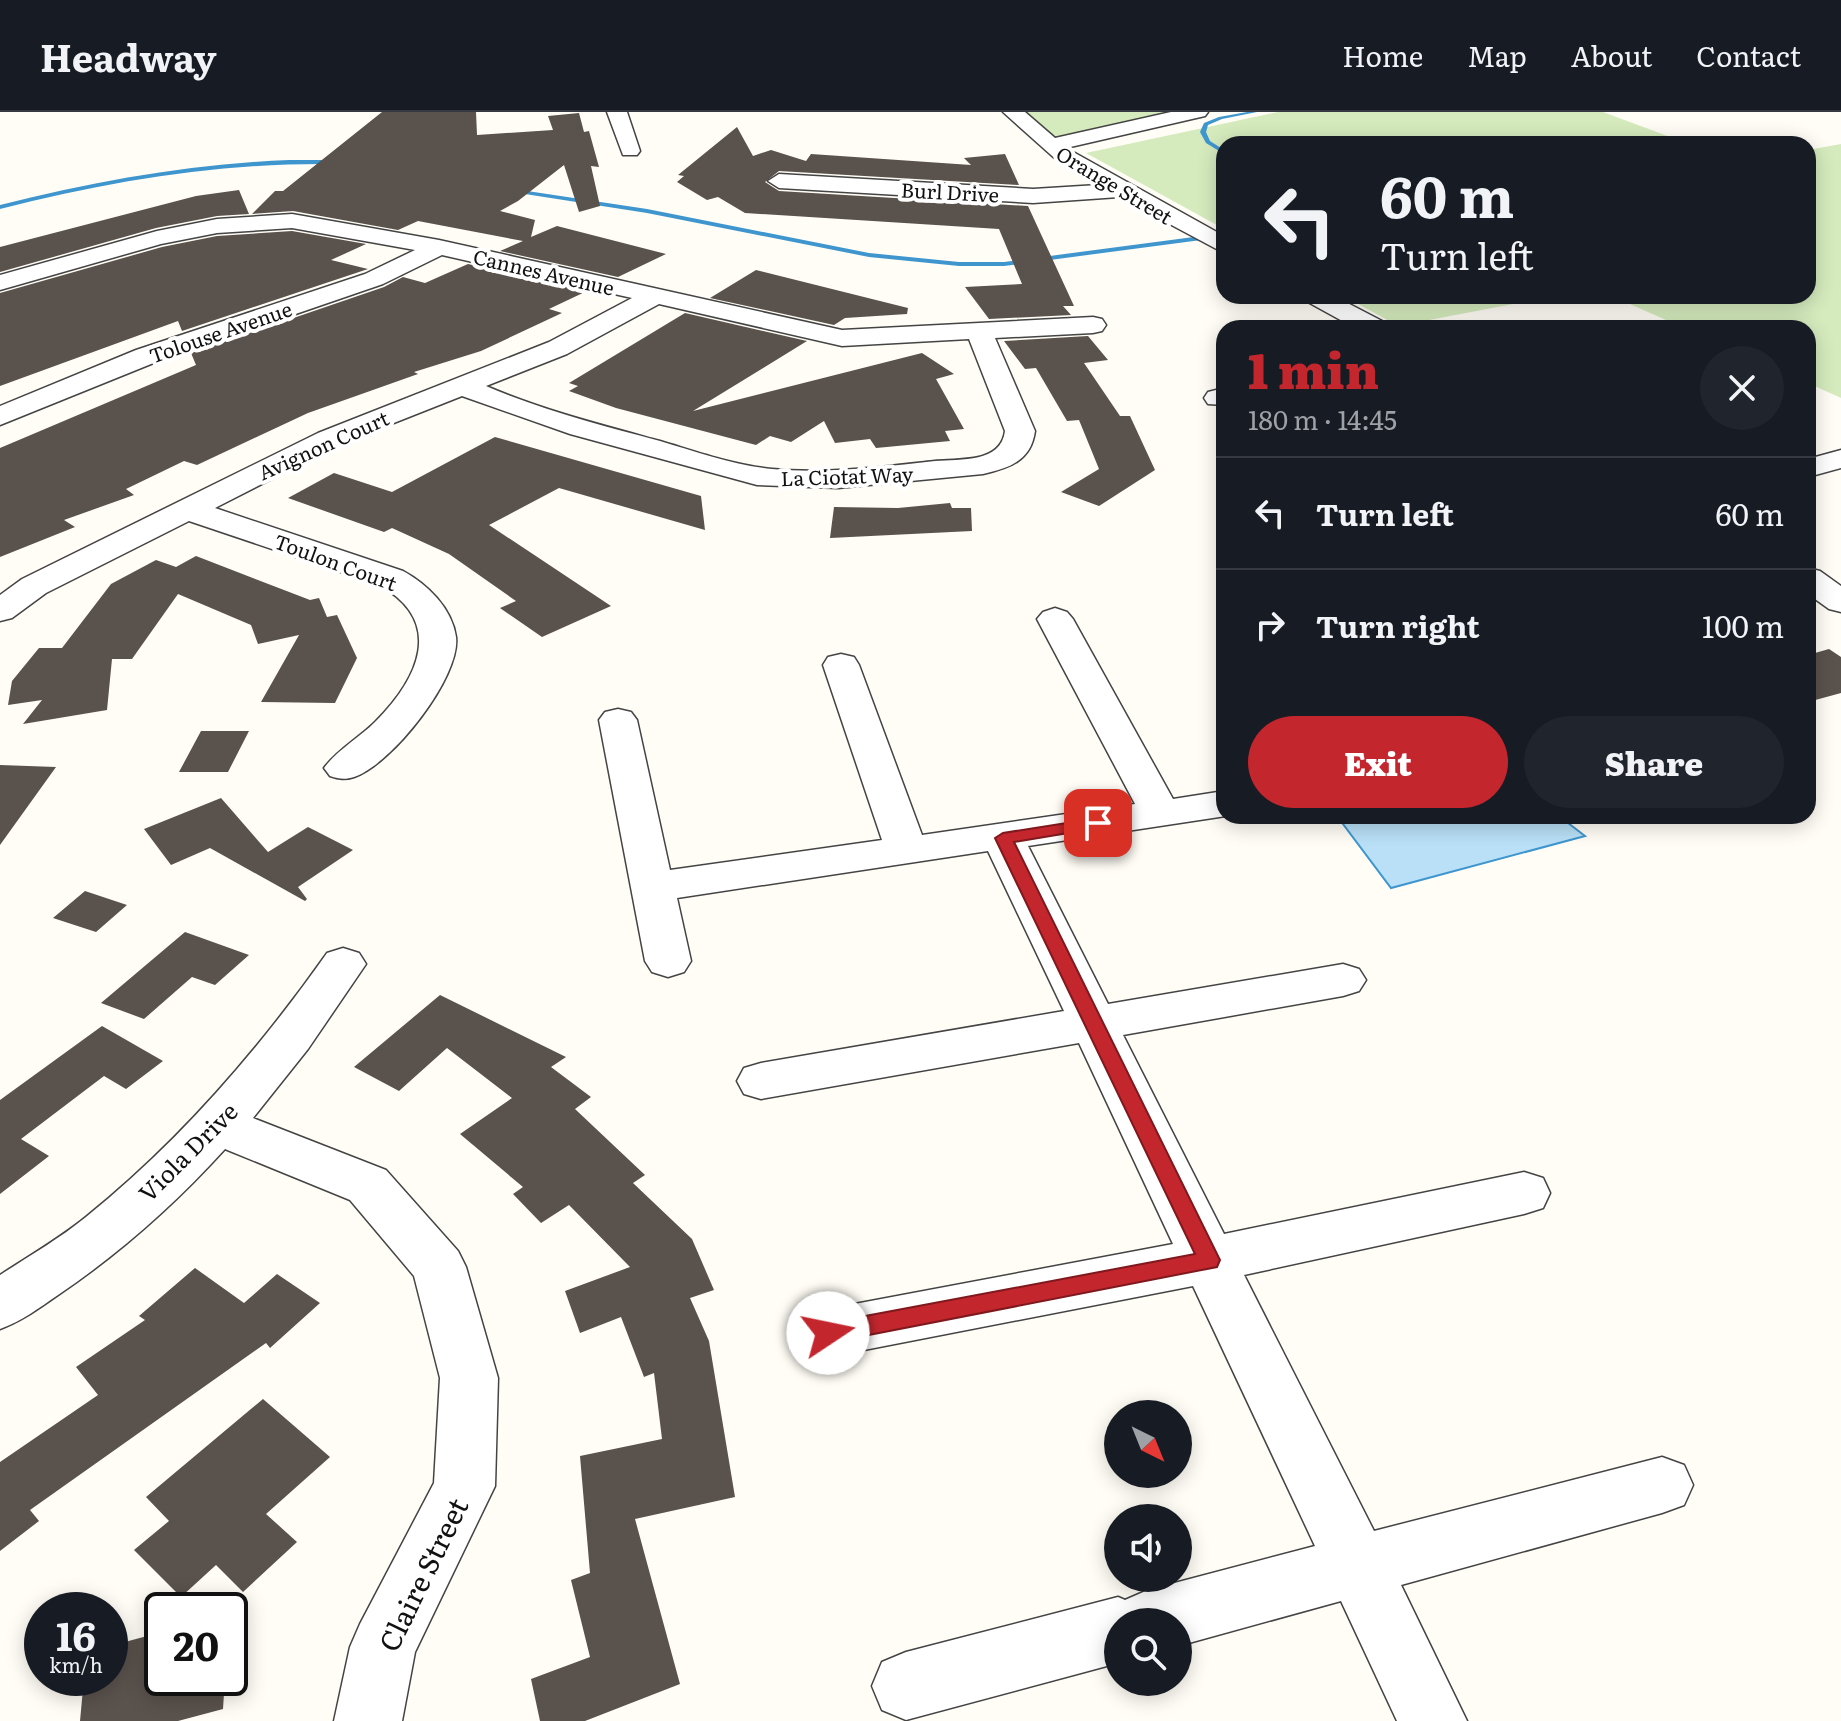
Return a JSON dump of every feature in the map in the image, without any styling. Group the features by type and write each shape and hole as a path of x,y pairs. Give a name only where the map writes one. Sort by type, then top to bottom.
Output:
{"street":[{"path":"617,112 630,151"},
{"name":"Orange Street","path":"1013,112 1067,159 1216,242"},
{"path":"1050,145 1198,112"},
{"name":"Burl Drive","path":"779,181 1033,196 1122,190"},
{"name":"Cannes Avenue","path":"0,283 157,238 217,226 292,221 439,247 842,338 1093,325"},
{"name":"Tolouse Avenue","path":"0,416 146,356 374,279 439,247"},
{"name":"Avignon Court","path":"0,611 34,586 328,439 558,348 655,296"},
{"path":"1330,304 1360,320"},
{"name":"La Ciotat Way","path":"462,386 519,411 771,478 858,478 965,468 1004,459 1016,451 1021,442 1020,431 979,331"},
{"path":"1816,466 1841,459"},
{"name":"Toulon Court","path":"185,509 375,572 407,587 423,602 435,622 440,641 435,665 422,691 402,719 344,768"},
{"path":"1816,584 1841,602"},
{"path":"1055,619 1161,814"},
{"path":"841,665 907,852"},
{"path":"618,720 668,961"},
{"path":"652,887 1216,805"},
{"path":"1003,838 1433,1721"},
{"name":"Viola Drive","path":"0,1305 104,1232 218,1125 308,1017 343,964"},
{"path":"761,1081 1343,980"},
{"name":"Claire Street","path":"218,1125 368,1185 439,1267 469,1378 464,1486 383,1647 368,1721"},
{"path":"828,1333 1209,1260 1524,1193"},
{"path":"1192,1610 1662,1485"},
{"path":"906,1686 1104,1634"}],"green space":[{"path":"1019,112 1186,112 1073,138 1043,134"},
{"path":"1278,112 1603,112 1668,136 1216,136 1216,225 1086,153"},
{"path":"1841,144 1841,398 1816,387 1816,320 1666,320 1630,304 1816,304 1816,149"},
{"path":"1358,304 1512,304 1429,320 1387,320"}],"water":[{"path":"1343,824 1569,824 1585,836 1391,888"}],"building":[{"path":"382,112 476,112 477,135 553,130 548,116 579,113 584,132 589,131 599,167 591,166 600,206 579,212 564,165 500,211 535,220 531,237 557,226 666,254 618,277 500,251 523,241 418,221 398,230 293,211 252,214 275,191 283,191"},
{"path":"737,127 753,156 771,150 806,161 811,154 971,165 964,158 1005,154 1019,185 779,171 765,182 779,191 1028,206 1074,306 1063,306 1071,315 989,319 965,287 1022,284 999,229 745,213 718,197 707,200 677,182 684,176 678,175"},
{"path":"239,190 249,214 217,216 156,228 0,272 0,247 196,196"},
{"path":"292,231 366,244 331,260 368,269 182,331 178,321 0,386 0,293 162,247 217,236"},
{"path":"468,264 587,291 549,309 562,313 481,351 414,372 418,374 308,413 197,465 184,461 126,489 134,495 64,520 75,527 0,557 0,448 196,365 191,353 384,287 403,277 425,283"},
{"path":"756,270 908,308 907,314 845,318 834,325 710,298"},
{"path":"685,313 807,341 693,411 922,353 954,374 936,379 964,429 945,431 950,441 876,448 870,439 835,443 824,421 791,442 770,436 756,445 616,408 569,391 578,386 569,383"},
{"path":"1088,336 1108,360 1084,363 1120,416 1130,416 1155,470 1099,506 1061,492 1099,469 1079,420 1067,421 1036,368 1025,369 1004,341"},
{"path":"495,437 701,496 705,530 559,488 489,525 611,606 542,637 500,608 516,601 449,554 392,528 384,532 288,498 334,473 392,492"},
{"path":"950,503 952,508 971,508 972,531 830,538 834,507 898,508"},
{"path":"196,556 310,600 319,598 327,617 337,615 357,658 335,703 261,702 299,635 258,644 251,625 178,594 132,659 112,659 107,710 23,724 42,700 8,705 12,681 39,648 62,648 111,584 156,560 176,567"},
{"path":"1829,649 1841,657 1841,693 1816,700 1816,653"},
{"path":"201,731 249,731 228,772 179,772"},
{"path":"0,765 56,767 0,845"},
{"path":"221,798 268,852 308,827 353,850 298,887 307,899 305,901 210,848 171,865 144,829"},
{"path":"85,891 127,905 96,932 53,918"},
{"path":"185,932 249,955 215,985 192,977 144,1019 101,1003"},
{"path":"440,995 566,1057 551,1067 591,1097 575,1109 645,1175 633,1183 692,1239 714,1290 690,1298 709,1341 735,1497 635,1519 680,1684 585,1721 540,1721 531,1679 590,1657 571,1580 590,1573 580,1456 662,1439 654,1373 644,1377 621,1317 580,1333 565,1291 630,1267 569,1205 541,1223 513,1194 523,1187 460,1134 512,1098 447,1048 399,1091 354,1067"},
{"path":"102,1026 163,1061 126,1089 104,1076 21,1139 49,1156 0,1194 0,1100"},
{"path":"195,1268 244,1303 277,1274 320,1303 270,1348 266,1343 30,1510 39,1521 0,1551 0,1462 98,1395 76,1367 145,1320 139,1316"},
{"path":"263,1399 330,1457 266,1514 297,1542 243,1592 216,1565 186,1592 176,1592 134,1550 169,1521 146,1497"},
{"path":"144,1637 144,1696 224,1696 223,1709 178,1721 80,1721 82,1696 128,1696 128,1641"}],"waterway":[{"path":"1216,147 1208,142 1203,132 1206,124 1255,112"},
{"path":"0,207 164,172 248,163 331,162"},
{"path":"514,191 647,211 824,248 959,264 1004,264 1216,236"}],"route":[{"path":"828,1333 1209,1260 1003,838 1098,823"}]}
